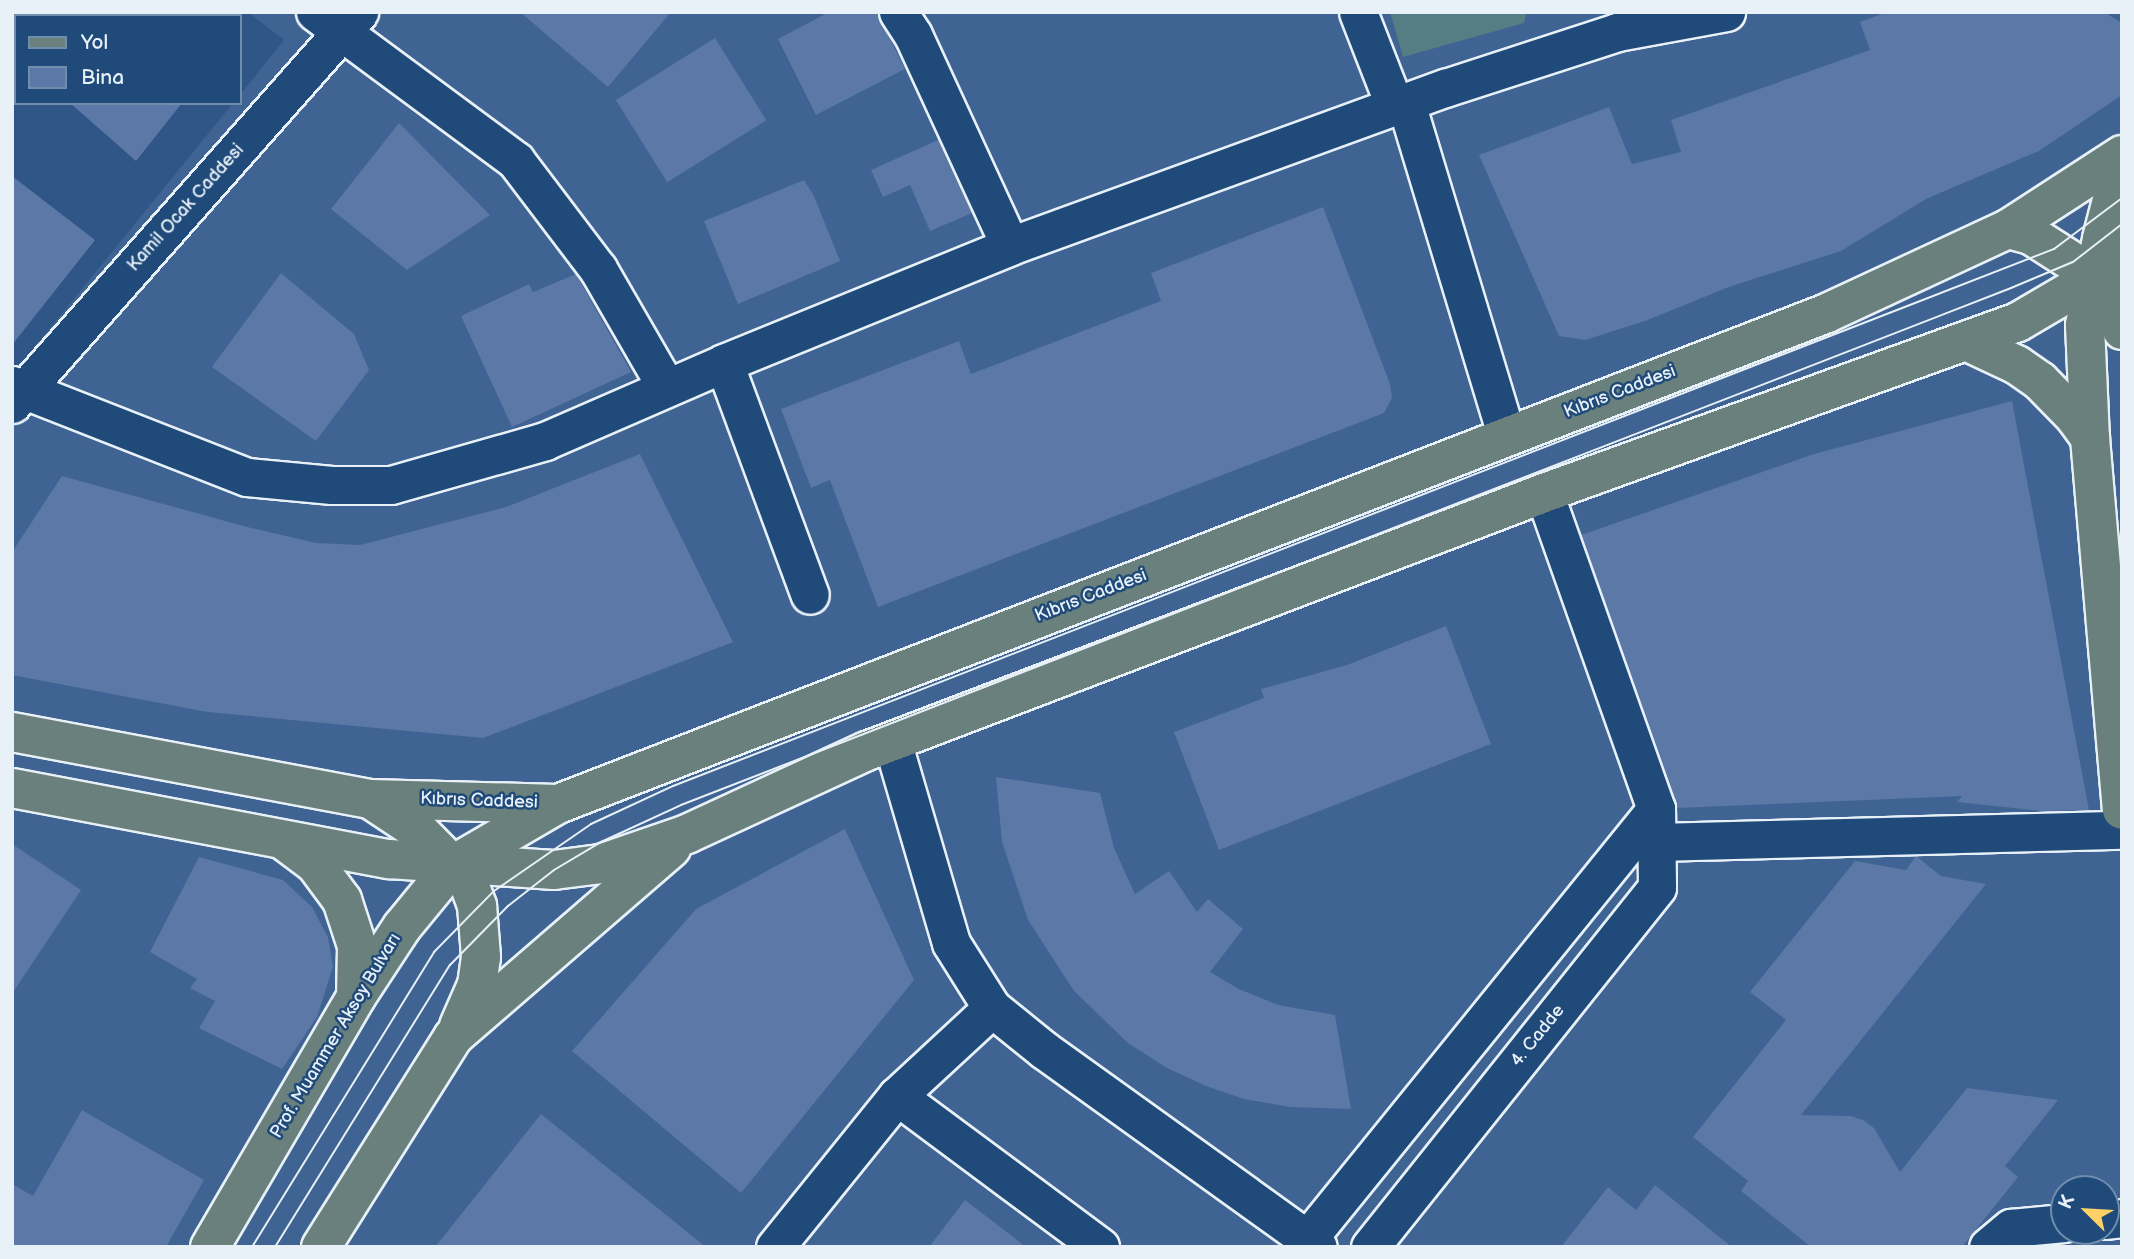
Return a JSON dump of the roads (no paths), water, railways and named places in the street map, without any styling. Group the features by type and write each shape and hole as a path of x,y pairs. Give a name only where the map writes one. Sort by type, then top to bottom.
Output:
{"main road":[{"name":"Kıbrıs Caddesi","path":"12,732 370,799 558,804 1827,313 2008,229 2122,155"},
{"path":"2122,161 2108,270 2085,325 2090,438 2122,810"},
{"path":"2008,229 2043,242 2073,261 2108,270"},
{"path":"2108,270 2122,330"},
{"path":"12,788 389,859 554,870 600,864 687,834 892,741 1544,493 2018,322 2108,270"},
{"path":"1966,341 2017,365 2040,381 2075,417 2090,438"},
{"path":"321,1247 453,1037 474,994 481,957 477,906 468,881 419,832 370,799"},
{"name":"Prof. Muammer Aksoy Bulvarı","path":"210,1247 356,997 402,927 453,864 558,804"},
{"path":"453,1037 687,834"},
{"path":"281,839 316,865 342,900 357,946 359,972 356,997"}],"street":[{"path":"898,12 913,35 1010,246"},
{"path":"1358,12 1401,105 1506,435"},
{"path":"16,392 247,477 332,485 391,485 545,441 666,387 1010,246 1401,105 1617,32 1726,12"},
{"path":"339,19 516,161 598,269 666,387"},
{"name":"Kamil Ocak Caddesi","path":"16,392 339,19"},
{"path":"724,363 810,595"},
{"name":"4. Cadde","path":"1370,1247 1657,887 1647,829 1544,493"},
{"path":"892,741 951,943 992,1008 1044,1050 1308,1244 1647,829 2122,830"},
{"path":"782,1244 897,1096 992,1008"},
{"path":"897,1096 1100,1247"},
{"path":"1988,1247 2011,1228 2050,1224"}],"tram line":[{"path":"252,1247 434,952 494,891 591,824 673,786 2054,249 2122,198"},
{"path":"275,1247 450,965 508,906 554,870 601,842 681,805 2011,288 2073,262 2122,224"}]}
